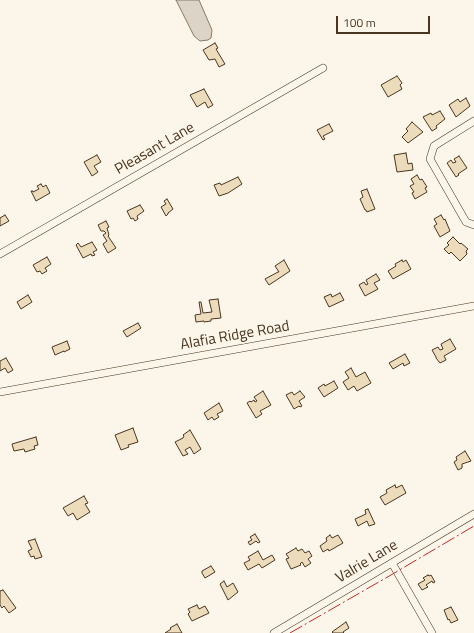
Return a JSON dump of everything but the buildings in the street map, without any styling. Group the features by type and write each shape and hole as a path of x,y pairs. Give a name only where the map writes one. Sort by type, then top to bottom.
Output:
{"street":[{"name":"Pleasant Lane","path":"0,254 323,68"},
{"path":"474,121 434,146 430,159 466,222 474,225"},
{"name":"Alafia Ridge Road","path":"0,392 474,306"},
{"name":"Valrie Lane","path":"274,633 474,514"},
{"path":"392,563 432,633"}],"shaded area":[{"path":"176,0 199,0 212,30 211,38 200,41 194,36"}],"power":[{"path":"290,633 474,526"}]}
